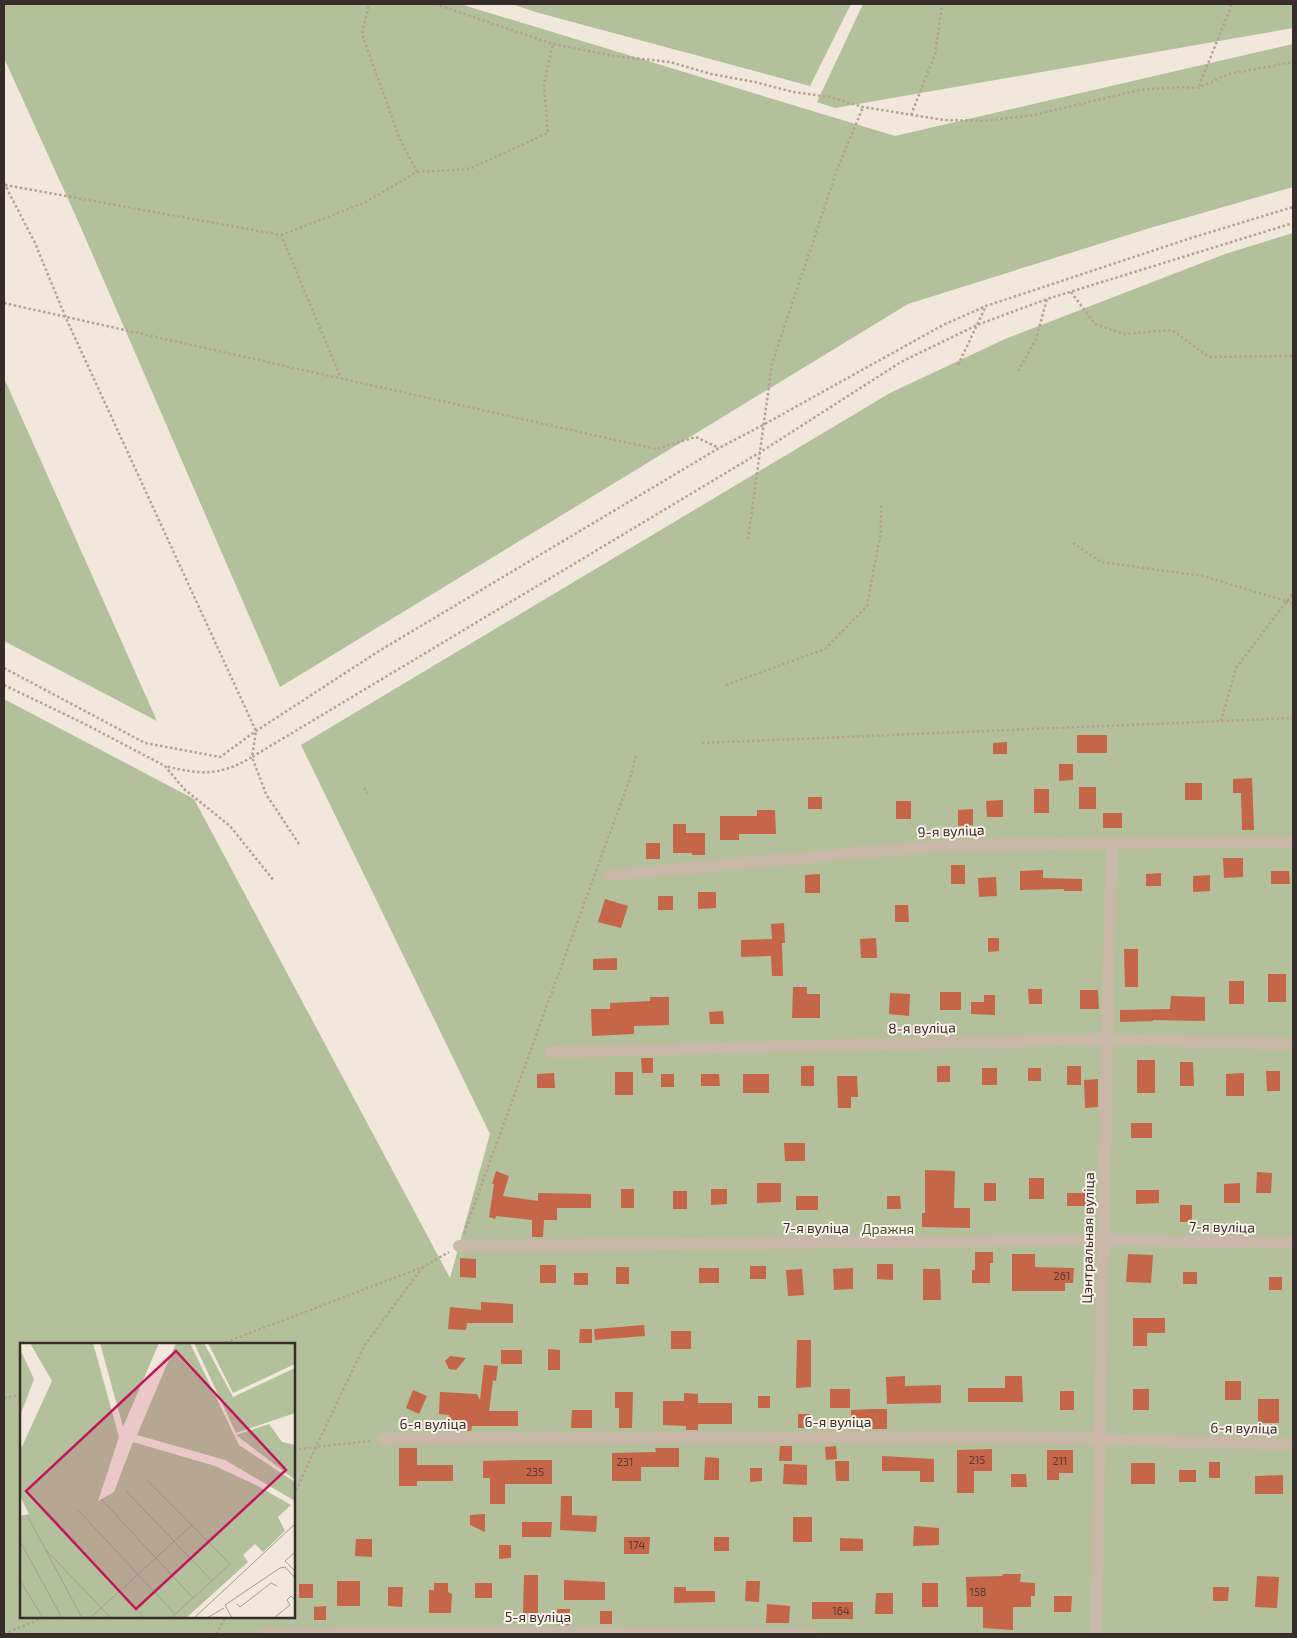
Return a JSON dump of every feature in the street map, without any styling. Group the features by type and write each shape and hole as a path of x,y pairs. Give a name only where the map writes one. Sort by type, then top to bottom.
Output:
{"street":[{"name":"9-я вуліца","path":"610,875 937,846 1293,842"},
{"name":"Цэнтральная вуліца","path":"1096,1634 1106,1039 1112,843"},
{"name":"8-я вуліца","path":"551,1052 1106,1039 1293,1044"},
{"name":"7-я вуліца","path":"459,1246 1103,1240 1293,1243"},
{"name":"6-я вуліца","path":"384,1439 1000,1436 1293,1444"},
{"name":"5-я вуліца","path":"264,1634 417,1632 812,1634"}],"path":[{"path":"369,4 362,34 399,137 417,172"},
{"path":"435,4 553,44 614,56 670,62 711,74 755,82 793,92 830,97 863,107 944,120 984,121 1034,115 1139,90 1177,87 1198,88 1229,74 1293,62"},
{"path":"910,115 935,54 942,4"},
{"path":"1198,88 1232,4"},
{"path":"4,184 281,235 364,203 417,172 469,169 548,133 544,84 553,44"},
{"path":"748,539 772,364 837,170 863,107"},
{"path":"4,184 35,244 65,316 256,730 252,757 266,794 299,844"},
{"path":"4,668 145,742 220,757 256,730 379,651 719,448 763,426 943,324 986,306 1191,238 1293,207"},
{"path":"4,685 166,766 194,773 212,773 236,767 759,453 901,362 977,325 1047,299 1293,223"},
{"path":"281,235 341,378"},
{"path":"1071,292 1096,324 1124,334 1172,330 1209,356 1293,356"},
{"path":"1018,371 1036,339 1047,299"},
{"path":"4,303 656,448 696,437 719,448"},
{"path":"958,365 986,306"},
{"path":"726,685 825,649 867,606 881,531 881,505"},
{"path":"1073,543 1101,562 1203,576 1293,604"},
{"path":"1221,721 1236,668 1293,592"},
{"path":"1286,601 1293,598"},
{"path":"702,743 1293,718"},
{"path":"224,1343 423,1267 459,1246 630,778 636,754"},
{"path":"166,766 184,789 230,826 274,881"},
{"path":"364,788 368,793"},
{"path":"295,1493 364,1346 423,1267"},
{"path":"4,1398 20,1395"},
{"path":"295,1450 384,1439"},
{"path":"4,1634 43,1618"},
{"path":"216,1634 225,1618"}],"green space":[{"path":"4,4 460,4 895,136 1293,44 1293,187 1150,228 908,304 280,687 78,221 4,58"},
{"path":"511,4 851,4 810,86"},
{"path":"863,4 1293,4 1293,28 835,108 817,102"},
{"name":"Дражня","path":"1293,233 1293,1634 4,1634 4,699 194,799 450,1278 490,1134 301,745 890,393 1005,339 1225,254"},
{"path":"4,378 157,721 4,641"}],"building":[{"path":"1077,735 1107,735 1107,753 1077,753"},
{"path":"1007,742 1007,754 993,754 993,743"},
{"path":"1059,764 1073,764 1073,780 1059,781"},
{"path":"1252,778 1254,830 1242,830 1241,793 1233,793 1233,779"},
{"path":"1185,783 1202,783 1202,800 1185,800"},
{"path":"1079,787 1096,787 1096,809 1079,809"},
{"path":"1034,789 1049,789 1049,813 1034,813"},
{"path":"808,797 822,797 822,809 808,809"},
{"path":"1003,800 1003,817 987,817 986,801"},
{"path":"896,801 911,801 911,819 896,819"},
{"path":"973,809 973,825 958,826 958,810"},
{"path":"757,810 775,810 776,834 739,834 739,840 720,840 720,816 757,816"},
{"path":"1103,813 1122,813 1122,828 1103,828"},
{"path":"673,824 686,824 686,833 705,833 705,855 673,853"},
{"path":"646,843 660,843 660,859 646,859"},
{"path":"1223,858 1243,858 1243,877 1224,878"},
{"path":"951,865 965,865 965,884 951,884"},
{"path":"1043,870 1043,878 1082,879 1082,891 1064,891 1064,889 1020,890 1020,871"},
{"path":"1271,871 1289,871 1290,884 1271,884"},
{"path":"1161,873 1161,886 1146,886 1146,874"},
{"path":"820,874 820,893 805,893 805,875"},
{"path":"1210,875 1210,891 1193,892 1193,876"},
{"path":"996,877 997,896 979,897 978,878"},
{"path":"698,892 716,892 716,908 698,909"},
{"path":"658,896 673,896 673,910 658,910"},
{"path":"605,899 628,906 621,928 598,922"},
{"path":"895,905 908,905 909,922 895,922"},
{"path":"784,923 785,943 782,943 783,976 772,976 771,956 741,957 741,940 772,939 771,924"},
{"path":"876,938 877,958 861,958 860,939"},
{"path":"988,938 999,938 999,951 988,952"},
{"path":"1124,949 1138,949 1138,987 1125,987"},
{"path":"617,958 617,970 593,970 593,959"},
{"path":"1268,974 1286,974 1286,1002 1268,1002"},
{"path":"1229,981 1244,981 1244,1004 1229,1004"},
{"path":"793,987 807,987 807,994 820,994 820,1018 792,1018"},
{"path":"1028,989 1042,989 1042,1004 1029,1004"},
{"path":"1080,990 1098,990 1099,1009 1080,1009"},
{"path":"940,992 961,992 961,1010 940,1010"},
{"path":"890,993 910,994 909,1016 889,1014"},
{"path":"984,995 995,995 995,1015 971,1014 971,1002 984,1002"},
{"path":"1171,996 1205,997 1205,1021 1153,1020 1120,1022 1120,1010 1170,1009"},
{"path":"650,997 669,997 669,1025 634,1026 634,1034 592,1036 591,1009 610,1009 610,1003 650,1001"},
{"path":"723,1011 724,1024 710,1024 709,1012"},
{"path":"641,1058 653,1058 653,1073 642,1073"},
{"path":"1137,1060 1155,1060 1155,1093 1137,1093"},
{"path":"1180,1062 1193,1062 1194,1086 1180,1086"},
{"path":"801,1066 814,1066 814,1086 801,1086"},
{"path":"937,1066 950,1066 950,1082 937,1082"},
{"path":"1067,1066 1081,1066 1081,1085 1067,1085"},
{"path":"982,1068 997,1068 997,1085 982,1085"},
{"path":"1028,1068 1041,1068 1041,1081 1028,1081"},
{"path":"1266,1071 1280,1071 1280,1091 1267,1091"},
{"path":"615,1072 633,1072 633,1095 615,1095"},
{"path":"554,1073 555,1088 537,1088 537,1074"},
{"path":"1244,1073 1244,1096 1226,1096 1226,1074"},
{"path":"661,1074 674,1074 674,1087 661,1087"},
{"path":"701,1074 719,1074 720,1086 701,1086"},
{"path":"743,1074 769,1074 769,1093 743,1093"},
{"path":"837,1076 857,1076 858,1097 851,1097 851,1108 838,1108"},
{"path":"1098,1079 1098,1107 1085,1108 1084,1080"},
{"path":"1131,1123 1152,1123 1152,1138 1131,1138"},
{"path":"784,1143 805,1143 805,1161 785,1161"},
{"path":"925,1170 955,1171 954,1208 970,1208 970,1228 922,1227 922,1213 925,1213"},
{"path":"496,1171 509,1176 503,1196 538,1201 538,1193 591,1194 591,1208 557,1208 557,1220 544,1220 543,1237 532,1237 532,1220 496,1216 495,1219 489,1217 494,1184 492,1184"},
{"path":"1257,1172 1272,1173 1271,1193 1256,1193"},
{"path":"1029,1178 1044,1178 1044,1199 1029,1199"},
{"path":"757,1183 781,1183 781,1202 757,1203"},
{"path":"984,1183 996,1183 996,1201 984,1201"},
{"path":"1240,1183 1240,1203 1224,1203 1224,1184"},
{"path":"621,1189 634,1189 634,1208 621,1208"},
{"path":"711,1189 727,1189 727,1204 711,1205"},
{"path":"1136,1190 1159,1190 1159,1203 1136,1204"},
{"path":"673,1191 687,1191 687,1209 673,1209"},
{"path":"1067,1193 1087,1193 1087,1206 1067,1206"},
{"path":"796,1196 818,1196 818,1210 796,1210"},
{"path":"887,1196 900,1196 901,1209 887,1209"},
{"path":"1180,1205 1192,1205 1192,1222 1180,1222"},
{"path":"975,1252 993,1252 993,1263 990,1263 990,1283 972,1283 972,1270 975,1270"},
{"path":"1012,1254 1035,1254 1035,1267 1074,1268 1073,1283 1065,1283 1065,1291 1012,1291"},
{"path":"1128,1254 1153,1255 1151,1283 1126,1282"},
{"path":"460,1258 476,1259 476,1278 460,1277"},
{"path":"877,1264 893,1264 893,1280 877,1279"},
{"path":"540,1265 556,1265 556,1283 540,1283"},
{"path":"750,1266 766,1266 766,1279 750,1279"},
{"path":"616,1267 629,1267 629,1284 616,1284"},
{"path":"699,1268 719,1268 719,1283 699,1283"},
{"path":"853,1268 853,1289 834,1290 833,1269"},
{"path":"802,1269 804,1295 788,1296 786,1270"},
{"path":"923,1269 940,1269 941,1300 923,1300"},
{"path":"1183,1272 1197,1272 1197,1284 1183,1284"},
{"path":"574,1273 588,1273 588,1285 574,1285"},
{"path":"1269,1277 1282,1277 1282,1290 1269,1290"},
{"path":"481,1302 513,1304 513,1323 467,1323 466,1330 448,1329 450,1307 481,1310"},
{"path":"1133,1318 1165,1318 1165,1333 1147,1333 1147,1346 1133,1346"},
{"path":"644,1325 645,1336 595,1340 594,1329"},
{"path":"580,1329 592,1329 592,1343 579,1343"},
{"path":"671,1331 691,1331 691,1349 671,1349"},
{"path":"797,1340 811,1340 811,1387 796,1388"},
{"path":"548,1349 560,1350 560,1370 548,1370"},
{"path":"501,1350 522,1350 522,1364 501,1364"},
{"path":"450,1356 466,1358 456,1370 449,1369 445,1361"},
{"path":"484,1365 498,1366 496,1381 493,1380 489,1411 518,1411 518,1426 472,1426 471,1431 448,1429 449,1415 439,1414 440,1392 477,1394 480,1400"},
{"path":"905,1376 905,1386 941,1385 941,1403 887,1404 886,1377"},
{"path":"1005,1376 1022,1376 1023,1402 968,1402 968,1388 1005,1388"},
{"path":"1225,1381 1241,1381 1241,1400 1225,1400"},
{"path":"830,1389 850,1389 850,1408 830,1408"},
{"path":"1133,1389 1149,1389 1149,1410 1133,1410"},
{"path":"413,1390 427,1396 419,1414 406,1408"},
{"path":"1060,1391 1074,1391 1074,1410 1060,1410"},
{"path":"615,1392 633,1392 632,1428 619,1428 619,1408 615,1408"},
{"path":"684,1393 698,1394 698,1403 732,1403 732,1424 698,1424 698,1430 686,1430 686,1426 663,1425 663,1401 684,1401"},
{"path":"758,1396 770,1396 770,1408 758,1408"},
{"path":"1258,1399 1279,1399 1279,1423 1258,1423"},
{"path":"887,1409 887,1429 872,1429 872,1426 851,1426 851,1410"},
{"path":"572,1410 592,1410 592,1428 571,1428"},
{"path":"798,1414 810,1414 810,1428 798,1428"},
{"path":"780,1446 792,1446 792,1461 779,1461"},
{"path":"836,1446 837,1459 826,1460 825,1447"},
{"path":"399,1448 417,1448 417,1465 453,1465 453,1481 417,1481 417,1486 399,1486"},
{"path":"655,1448 679,1448 679,1467 641,1467 641,1481 612,1481 612,1453 656,1452"},
{"path":"992,1449 992,1471 974,1471 974,1493 957,1493 957,1450"},
{"path":"1047,1450 1073,1450 1073,1473 1059,1473 1059,1480 1047,1480"},
{"path":"882,1456 934,1459 934,1482 920,1482 920,1471 882,1471"},
{"path":"705,1457 719,1458 719,1480 704,1480"},
{"path":"552,1460 552,1484 505,1484 505,1504 490,1504 490,1478 483,1478 483,1461"},
{"path":"835,1461 849,1461 849,1481 836,1481"},
{"path":"1209,1462 1220,1462 1220,1478 1209,1478"},
{"path":"1131,1463 1155,1463 1155,1484 1131,1484"},
{"path":"784,1464 807,1465 807,1485 783,1484"},
{"path":"750,1468 762,1468 762,1481 750,1482"},
{"path":"1179,1470 1196,1470 1196,1482 1179,1482"},
{"path":"1011,1474 1026,1474 1027,1487 1011,1487"},
{"path":"1283,1475 1283,1494 1255,1494 1255,1476"},
{"path":"561,1496 572,1496 572,1515 597,1516 596,1532 560,1530"},
{"path":"485,1514 485,1532 470,1525 470,1515"},
{"path":"793,1517 812,1517 812,1542 793,1542"},
{"path":"522,1522 552,1522 551,1537 522,1537"},
{"path":"914,1526 939,1528 939,1545 913,1546"},
{"path":"624,1537 650,1537 649,1554 624,1554"},
{"path":"714,1537 729,1537 729,1551 714,1551"},
{"path":"840,1538 863,1539 863,1551 840,1551"},
{"path":"356,1539 372,1539 372,1557 355,1556"},
{"path":"499,1545 511,1545 511,1558 499,1559"},
{"path":"1003,1574 1021,1574 1020,1582 1035,1583 1035,1596 1031,1596 1031,1607 1013,1607 1013,1630 983,1628 983,1607 967,1607 966,1577 1002,1576"},
{"path":"524,1575 538,1575 538,1613 523,1613"},
{"path":"1257,1576 1279,1577 1277,1608 1255,1607"},
{"path":"564,1580 605,1582 605,1600 564,1600"},
{"path":"337,1581 360,1581 360,1606 337,1606"},
{"path":"746,1581 760,1581 759,1602 745,1601"},
{"path":"434,1583 448,1583 448,1592 452,1594 451,1613 429,1613 429,1590 434,1590"},
{"path":"475,1583 492,1583 492,1598 475,1598"},
{"path":"922,1583 938,1583 938,1607 922,1607"},
{"path":"299,1584 313,1584 313,1598 299,1598"},
{"path":"388,1587 403,1587 402,1607 388,1606"},
{"path":"674,1587 686,1587 686,1591 715,1591 715,1602 674,1603"},
{"path":"1213,1587 1229,1587 1228,1601 1213,1601"},
{"path":"876,1593 893,1593 893,1614 875,1614"},
{"path":"1054,1596 1072,1596 1071,1612 1054,1612"},
{"path":"812,1602 853,1602 853,1619 812,1619"},
{"path":"767,1604 790,1606 789,1623 766,1623"},
{"path":"326,1606 326,1620 314,1620 314,1607"},
{"path":"557,1609 570,1609 569,1625 556,1624"},
{"path":"600,1611 612,1611 612,1624 600,1624"}]}
